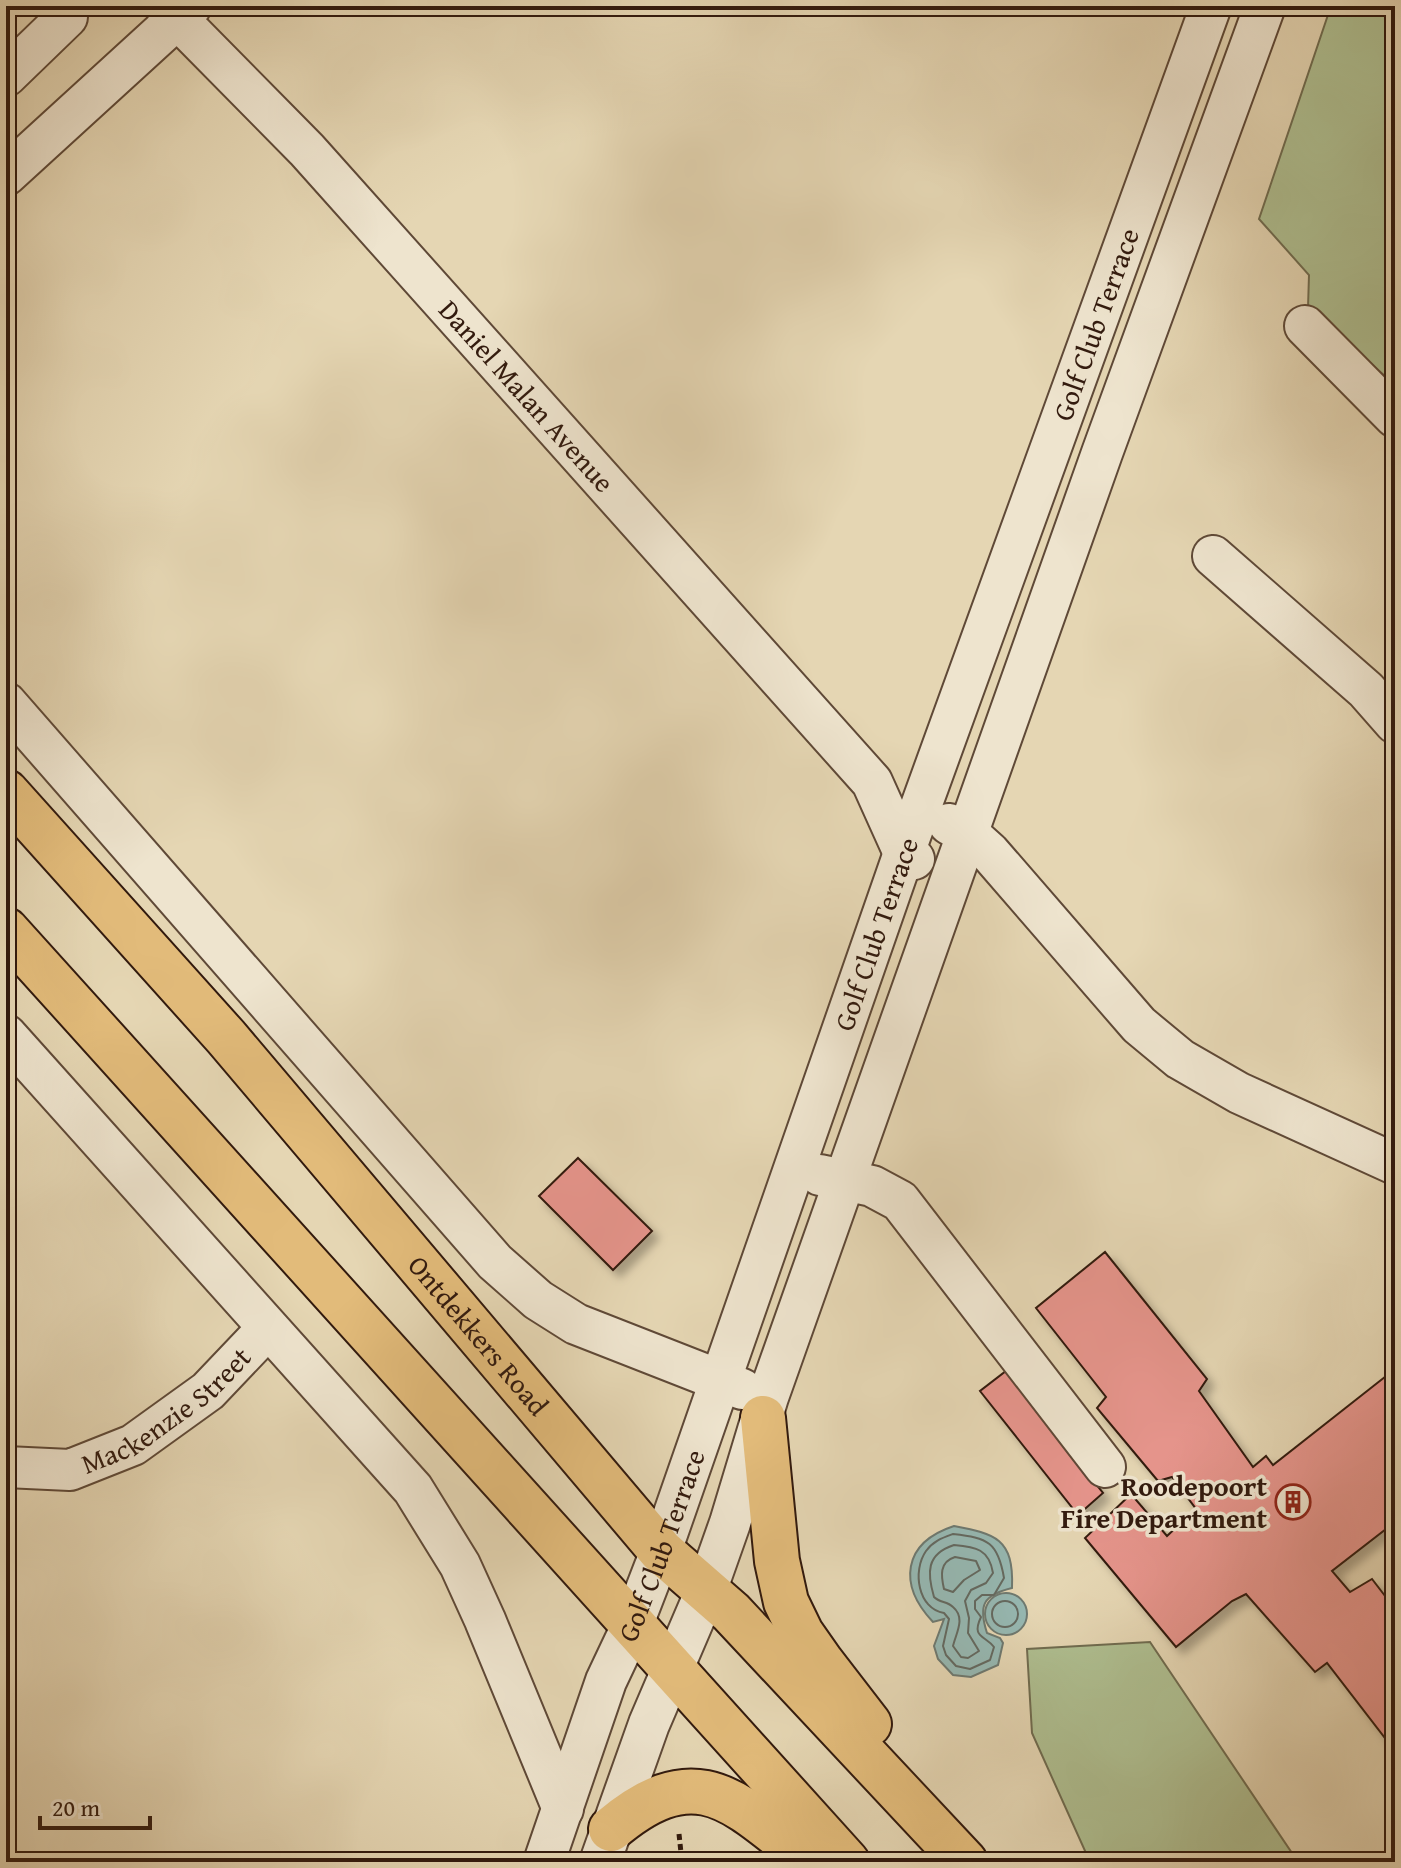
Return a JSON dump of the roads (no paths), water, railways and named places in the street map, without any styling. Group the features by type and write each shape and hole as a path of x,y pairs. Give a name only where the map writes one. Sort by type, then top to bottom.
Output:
{"main road":[{"name":"Ontdekkers Road","path":"6,792 226,1037 661,1551 731,1612 963,1860"},
{"path":"6,930 847,1862"},
{"path":"765,1408 777,1561 786,1602 801,1633 892,1756 963,1860"},
{"path":"606,1853 636,1808 685,1790 705,1792 746,1811 812,1862"}],"street":[{"name":"Golf Club Terrace","path":"544,1862 606,1681 632,1626 661,1551 904,853 1211,6"},
{"name":"Golf Club Terrace","path":"606,1853 649,1724 706,1591 765,1408 1102,453 1265,6"},
{"path":"6,175 177,10"},
{"name":"Daniel Malan Avenue","path":"177,10 318,161 872,782 904,853"},
{"path":"6,76 67,17"},
{"path":"1305,326 1395,417"},
{"path":"1213,556 1366,690 1395,723"},
{"path":"6,703 495,1262 538,1300 576,1324 718,1381 765,1408"},
{"path":"879,794 920,809 969,834 989,852 1139,1025 1180,1059 1239,1093 1395,1164"},
{"path":"904,853 951,885"},
{"path":"6,1035 413,1489 460,1565 563,1809"},
{"path":"793,1169 872,1186 900,1201 1105,1467"},
{"name":"Mackenzie Street","path":"6,1467 70,1470 133,1445 208,1391 267,1329"}],"water":[{"path":"954,1526 981,1532 999,1541 1010,1558 1012,1571 1012,1588 989,1598 983,1608 987,1633 1000,1638 1003,1643 998,1665 971,1677 953,1675 938,1659 934,1646 944,1619 933,1622 914,1594 911,1580 915,1554 937,1533"},
{"path":"1006,1593 1021,1599 1027,1614 1021,1629 1006,1635 991,1629 985,1614 991,1599"}],"place":[{"name":"Roodepoort Fire Department","path":"1293,1502"}]}
